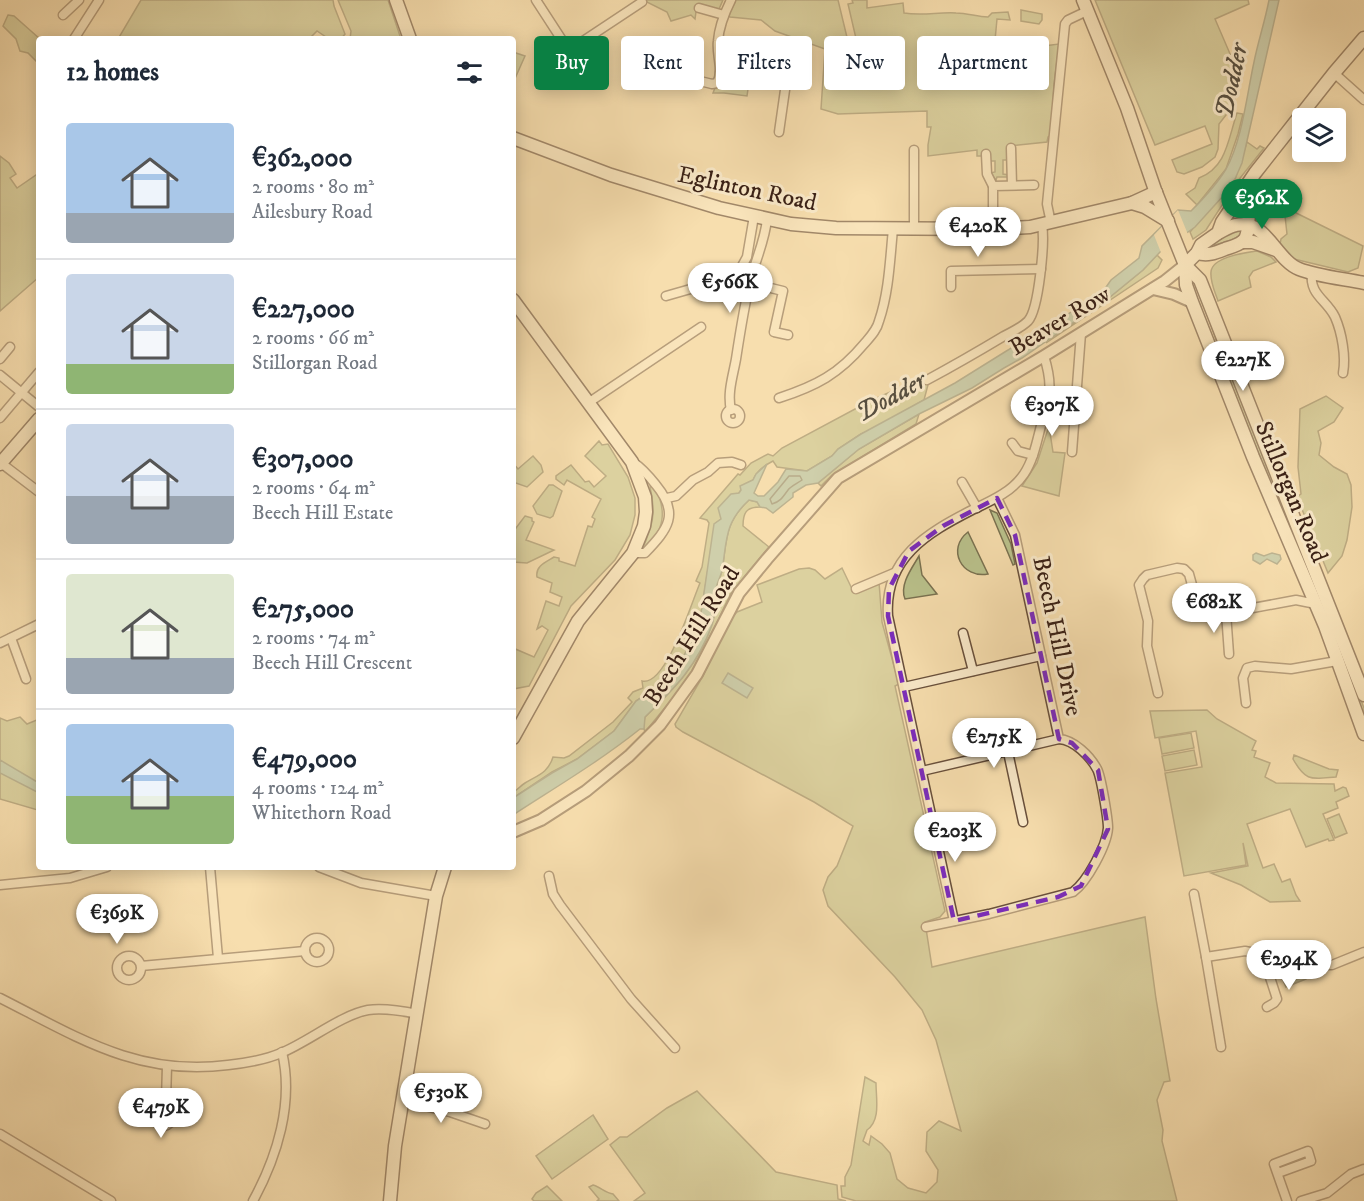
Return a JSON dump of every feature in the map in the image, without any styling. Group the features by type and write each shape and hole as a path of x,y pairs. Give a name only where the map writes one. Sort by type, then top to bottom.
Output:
{"main road":[{"path":"396,0 409,36"},
{"path":"1085,6 1127,108 1156,192 1185,265 1202,245 1218,233 1235,225 1249,225 1299,270 1364,283"},
{"path":"1218,233 1222,222 1250,180 1364,38"},
{"name":"Eglinton Road","path":"516,139 664,193 790,224 836,228 993,230 1047,224 1132,203 1156,192"},
{"path":"1242,242 1247,236 1249,225 1247,207 1250,180"},
{"path":"1132,203 1145,207 1168,221"},
{"path":"1197,253 1206,255 1242,242 1253,242 1276,250"},
{"name":"Stillorgan Road","path":"1185,265 1186,285 1192,303 1252,457 1316,604 1364,734"},
{"name":"Stillorgan Road","path":"1185,265 1200,280 1364,695"},
{"path":"516,307 632,462 645,497 646,512 644,526 633,554 578,621 516,733"},
{"path":"1201,324 1214,316"},
{"path":"1,464 36,423"},
{"path":"390,1201 395,1146 436,896 444,870"}],"street":[{"path":"63,15 79,0"},
{"path":"76,36 99,0"},
{"path":"536,0 559,36"},
{"path":"719,36 724,15 731,0"},
{"path":"591,36 642,2"},
{"path":"927,380 1027,322 1034,308 1047,224 1065,24 1085,6"},
{"path":"699,8 724,15"},
{"path":"1334,73 1364,100"},
{"path":"779,132 785,90"},
{"path":"1011,148 1012,185"},
{"path":"914,150 914,229"},
{"path":"986,154 987,174 993,186 993,230"},
{"path":"993,186 1034,186"},
{"path":"666,296 701,286 719,270 741,268 747,257 754,216"},
{"path":"731,410 729,399 750,283 758,252 766,235 767,219"},
{"path":"779,398 818,384 837,372 874,333 879,323 885,292 892,229"},
{"name":"Beaver Row","path":"831,484 843,474 1153,289 1185,265"},
{"path":"951,287 951,271 1041,269"},
{"path":"1312,272 1311,282 1314,290 1334,316 1338,326 1345,358 1343,373"},
{"path":"750,283 783,291 774,332 788,335"},
{"path":"1153,289 1174,294 1192,303"},
{"path":"588,403 701,327"},
{"path":"1072,452 1081,333"},
{"path":"0,359 10,347"},
{"path":"954,921 887,609 889,590 894,573 909,551 927,536 998,498 1023,475 1033,455 1050,394 1051,380 1044,356"},
{"path":"0,375 36,405"},
{"path":"0,418 36,376"},
{"path":"1012,443 1018,451 1033,455"},
{"path":"632,462 641,468 667,498 670,514 666,529 645,553 633,554"},
{"path":"667,498 676,496 693,480 708,472 718,463 732,462 741,465"},
{"path":"1,464 36,490"},
{"path":"962,482 976,508"},
{"name":"Beech Hill Road","path":"516,831 541,820 586,791 637,748 660,725 697,674 740,594 766,559 831,484"},
{"name":"Beech Hill Drive","path":"926,927 1069,894 1078,889 1088,876 1108,829 1098,770 1088,757 1072,743 1059,739 1015,535 998,498"},
{"path":"1158,693 1147,646 1148,621 1139,585 1147,575 1177,568 1184,569 1189,574 1199,610 1209,612 1227,613 1296,600 1316,604"},
{"path":"856,590 894,573"},
{"path":"1296,600 1305,579"},
{"path":"1227,613 1229,654"},
{"path":"0,643 36,626"},
{"path":"963,633 973,671"},
{"path":"11,638 26,679"},
{"path":"904,687 1041,656"},
{"path":"1246,703 1243,678 1247,668 1255,666 1291,669 1337,661"},
{"path":"922,771 1059,739"},
{"path":"1008,752 1023,822"},
{"path":"0,885 70,878 97,870"},
{"path":"210,870 218,958"},
{"path":"327,870 361,883 436,896"},
{"path":"549,876 553,894 560,905 631,999 675,1048"},
{"path":"1194,894 1221,1047"},
{"path":"141,966 305,951"},
{"path":"1206,957 1245,951 1317,965 1332,965 1364,952"},
{"path":"1266,954 1266,965 1277,999 1275,1004 1266,1007"},
{"path":"0,998 105,1050 127,1058 167,1066 212,1067 246,1063 282,1052 364,1011 418,1014"},
{"path":"253,1201 272,1163 280,1135 286,1085 282,1052"},
{"path":"166,1100 167,1066"},
{"path":"403,1101 450,1112 485,1124"},
{"path":"0,1134 111,1201"},
{"path":"1300,1201 1327,1194 1351,1174 1364,1168"},
{"path":"1278,1173 1287,1201"}],"highlighted area":[{"path":"997,498 1015,535 1059,739 1072,743 1098,770 1108,829 1081,886 1058,897 954,921 888,616 889,589 909,551 943,526"}],"green space":[{"path":"141,0 333,0 345,34 343,36 324,36 317,31 312,36 120,36"},
{"path":"338,0 388,0 400,36 350,36 351,31"},
{"path":"643,0 723,0 719,9 697,5 695,19 691,15 671,21 667,12"},
{"path":"736,0 838,0 847,36 824,36 824,49 812,44 812,36 789,36 775,31 761,20 728,15"},
{"path":"852,0 867,0 867,8 903,3 904,13 911,14 960,13 988,17 992,13 1008,12 1010,20 997,19 995,36 917,36 917,90 1049,90 1049,45 1059,44 1051,135 1047,142 1009,146 1009,160 1003,160 1003,174 1009,177 997,177 996,180 990,173 995,172 995,161 977,156 977,150 928,156 931,127 927,127 927,111 838,114 821,109 824,64 824,90 905,90 905,36 855,36 848,4 853,3"},
{"path":"1095,0 1248,0 1249,4 1215,19 1240,77 1233,106 1219,124 1218,149 1215,157 1202,167 1184,174 1177,172 1172,160 1212,144 1205,126 1155,145"},
{"path":"1021,10 1042,14 1042,20 1039,24 1021,21"},
{"path":"8,15 14,16 37,36 36,61 28,53 20,51 16,39 3,26"},
{"path":"516,53 525,56 516,76"},
{"path":"715,88 716,90 748,90 747,96 713,93"},
{"path":"1237,113 1243,114 1226,169 1197,205 1186,194 1195,188 1199,178 1215,167 1221,159"},
{"path":"1247,142 1257,149 1260,146 1264,148 1237,182 1206,230 1193,239 1190,232 1235,179"},
{"path":"0,156 9,163 16,174 10,178 17,188 36,175 36,280 0,311"},
{"path":"1284,207 1363,246 1358,268 1348,272 1294,259 1280,244 1281,239 1287,234"},
{"path":"1240,230 1242,232 1240,235 1234,239 1215,245 1212,243 1228,233"},
{"path":"1257,251 1271,257 1276,262 1253,271 1249,277 1251,287 1218,301 1211,279 1213,267 1223,259"},
{"path":"1157,255 1162,260 1158,268 1046,343 1110,297 1143,270"},
{"path":"1210,322 1364,708 1364,716 1231,385"},
{"path":"924,377 929,381 924,400 861,434 807,471 777,467 773,461 767,464 753,480 745,484 715,524 699,627 668,680 636,701 614,731 577,759 552,772 516,796 516,790 545,770 553,757 569,756 613,722 632,702 628,698 633,692 643,688 642,681 651,679 660,671 677,641 700,583 696,581 702,567 709,523 700,518 738,474 740,475 751,463 768,454 773,456 782,448 870,401"},
{"path":"1326,396 1343,408 1334,422 1318,431 1321,443 1319,455 1347,474 1351,485 1352,507 1342,556 1328,573 1297,497 1301,494 1298,467 1300,409"},
{"path":"919,414 916,424 832,475 821,486 818,483 859,449"},
{"path":"1049,426 1053,452 1065,453 1059,496 1022,486 1037,463"},
{"path":"599,441 602,445 608,444 628,477 635,498 635,515 630,535 615,560 571,606 529,686 516,688 516,649 534,657 548,630 542,626 537,629 546,601 559,606 562,597 550,592 552,583 537,577 538,570 554,557 575,566 588,526 592,527 595,519 592,517 601,499 567,480 564,485 556,479 556,476 571,465 585,482 589,481 594,487 606,476 585,456"},
{"path":"533,456 541,465 543,472 527,487 516,483 516,467 518,469"},
{"path":"549,485 562,491 553,516 550,518 537,514 533,506"},
{"path":"654,485 661,503 662,520 656,535 642,550 652,519 653,505 650,487"},
{"path":"749,500 758,502 760,507 751,508 746,512 743,526 769,547 731,593 686,682 645,732 643,726 645,717 686,673 702,649 714,617 716,587 722,571 728,533 735,516"},
{"path":"990,510 997,513 1011,544 1015,564 1013,565"},
{"path":"525,516 532,518 534,522 526,540 554,550 527,563 516,562 516,528"},
{"path":"968,532 988,574 971,572 960,561 958,546"},
{"path":"919,556 922,575 937,594 905,599 905,582"},
{"path":"809,568 825,579 842,568 854,593 879,582 882,622 899,684 895,686 945,911 940,917 925,922 932,967 1145,917 1170,1081 1164,1082 1157,1100 1163,1130 1162,1141 1177,1201 856,1201 842,1197 841,1186 845,1186 845,1177 851,1165 865,1077 876,1083 877,1109 874,1121 863,1141 869,1145 871,1136 882,1144 890,1153 897,1179 908,1188 926,1193 937,1182 938,1170 926,1151 927,1132 939,1121 961,1131 936,1040 922,1010 895,977 828,906 823,890 828,877 837,866 853,826 814,802 683,732 675,724 703,676 729,620 737,612 762,602 757,585 799,569"},
{"path":"1207,710 1217,719 1256,741 1252,750 1256,751 1254,757 1270,763 1265,777 1276,783 1334,784 1335,791 1346,788 1349,796 1336,802 1338,808 1323,814 1334,840 1329,841 1328,839 1306,847 1290,809 1247,824 1263,868 1274,864 1282,882 1290,879 1300,901 1270,902 1241,885 1211,873 1248,866 1243,843 1246,865 1184,876 1165,773 1202,767 1196,731 1155,738 1150,711"},
{"path":"20,717 27,724 36,720 36,809 0,799 0,718 7,721"},
{"path":"1191,733 1194,748 1162,754 1159,738"},
{"path":"1194,750 1197,765 1165,771 1162,756"},
{"path":"1294,755 1329,769 1338,770 1336,777 1315,778 1306,775 1293,759"},
{"path":"1339,814 1347,833 1335,838 1327,819"},
{"path":"1274,960 1301,965 1306,979 1286,987"},
{"path":"697,1091 776,1172 837,1185 838,1199 846,1201 634,1201 645,1193 610,1145 620,1137 627,1137 667,1108"},
{"path":"593,1115 608,1139 552,1179 536,1156"},
{"path":"593,1185 613,1194 619,1201 597,1201 599,1199 589,1187"},
{"path":"547,1186 562,1201 534,1201 532,1199 536,1193"}],"water":[{"path":"1269,0 1279,0 1242,163 1235,179 1223,196 1195,227 1160,252 1143,270 1110,297 1022,358 972,388 919,414 859,449 818,483 806,485 793,493 793,497 773,513 760,507 757,502 749,500 735,517 728,533 722,571 716,590 712,625 699,653 684,676 645,717 644,729 640,729 594,763 516,813 516,796 577,759 614,731 636,701 668,680 680,663 699,627 714,524 721,519 718,508 731,494 739,493 740,486 753,480 767,464 754,493 764,496 778,482 786,469 807,471 861,434 955,383 1104,290 1111,280 1139,258 1142,246 1178,210 1191,211 1226,169 1236,145"},
{"path":"1256,553 1264,556 1272,553 1280,555 1281,559 1277,564 1267,559 1260,564 1253,560 1253,555"},
{"path":"728,673 753,688 747,698 722,683"},
{"path":"0,760 36,781 36,791 0,773"}],"pier":[{"path":"1178,210 1189,237 1162,255 1154,235"}],"water label":[{"name":"Dodder","path":"1232,81"},
{"name":"Dodder","path":"891,397"}]}
